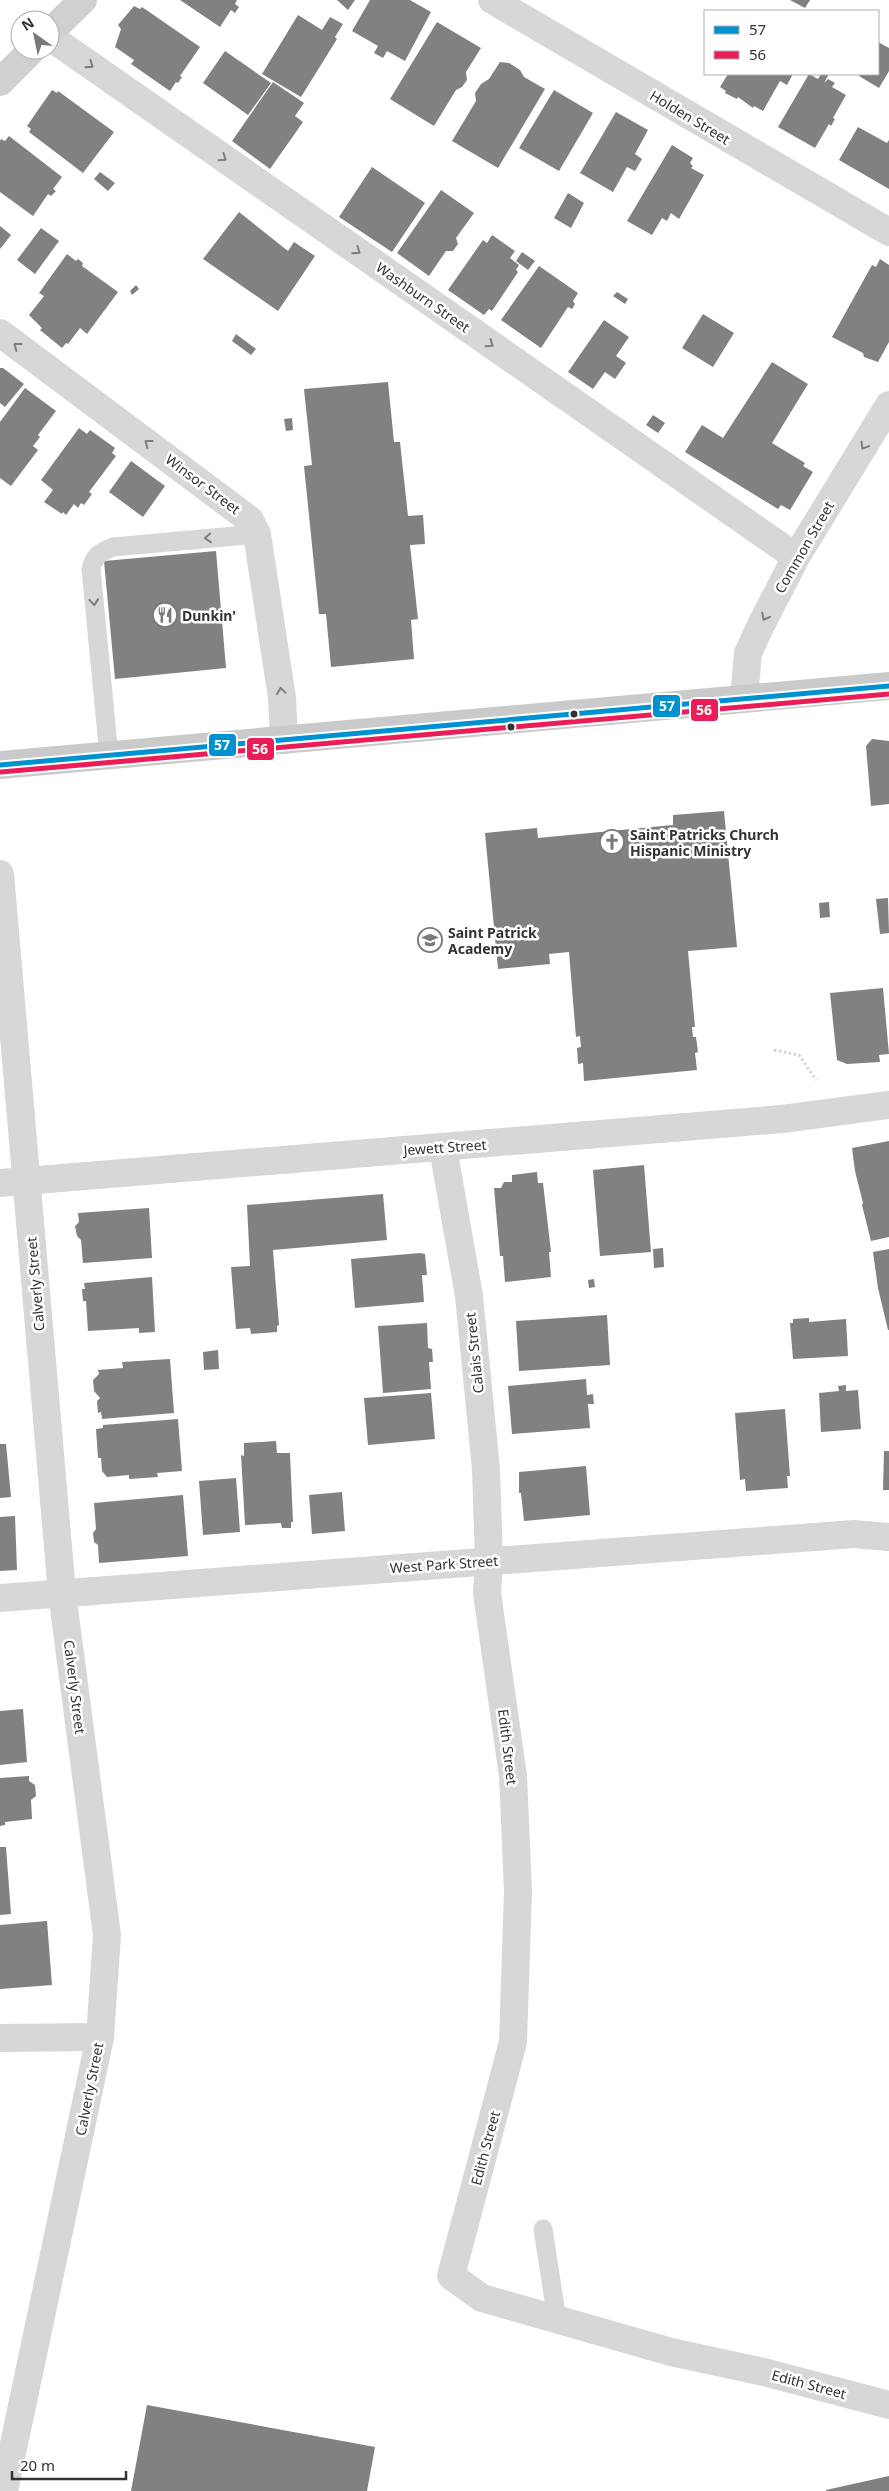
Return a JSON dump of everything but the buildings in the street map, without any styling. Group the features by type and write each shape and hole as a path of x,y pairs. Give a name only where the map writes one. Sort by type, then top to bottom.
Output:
{"main road":[{"path":"60,22 83,0"},
{"path":"0,82 22,60"},
{"path":"0,765 889,686"}],"street":[{"name":"Holden Street","path":"492,0 889,232"},
{"name":"Washburn Street","path":"60,44 796,557"},
{"name":"Winsor Street","path":"0,333 250,520 257,534 282,698 284,740"},
{"name":"Common Street","path":"744,698 748,653 796,557 889,405"},
{"name":"Calverly Street","path":"0,874 13,1182 62,1594 107,1934 100,2037 4,2491"},
{"name":"Jewett Street","path":"13,1182 204,1164 443,1148 782,1119 889,1105"},
{"name":"Calais Street","path":"443,1148 469,1296 486,1469 489,1561"},
{"name":"West Park Street","path":"0,1598 854,1534 889,1537"},
{"name":"Edith Street","path":"489,1561 487,1593 513,1776 515,1812 518,1891 513,2042 450,2276 482,2298 671,2352 764,2372 889,2405"},
{"path":"0,2038 100,2037"}],"lane":[{"path":"109,756 91,569 93,559 101,551 113,547 257,534"},
{"path":"544,2229 557,2320"}],"path":[{"path":"774,1050 799,1055 816,1080"}],"transit line":[{"name":"57","path":"0,765 889,686"},
{"name":"56","path":"1,772 889,694"}],"place":[{"name":"Dunkin'","path":"165,615"},
{"name":"Saint Patricks Church Hispanic Ministry","path":"612,842"},
{"name":"Saint Patrick Academy","path":"430,940"}]}
